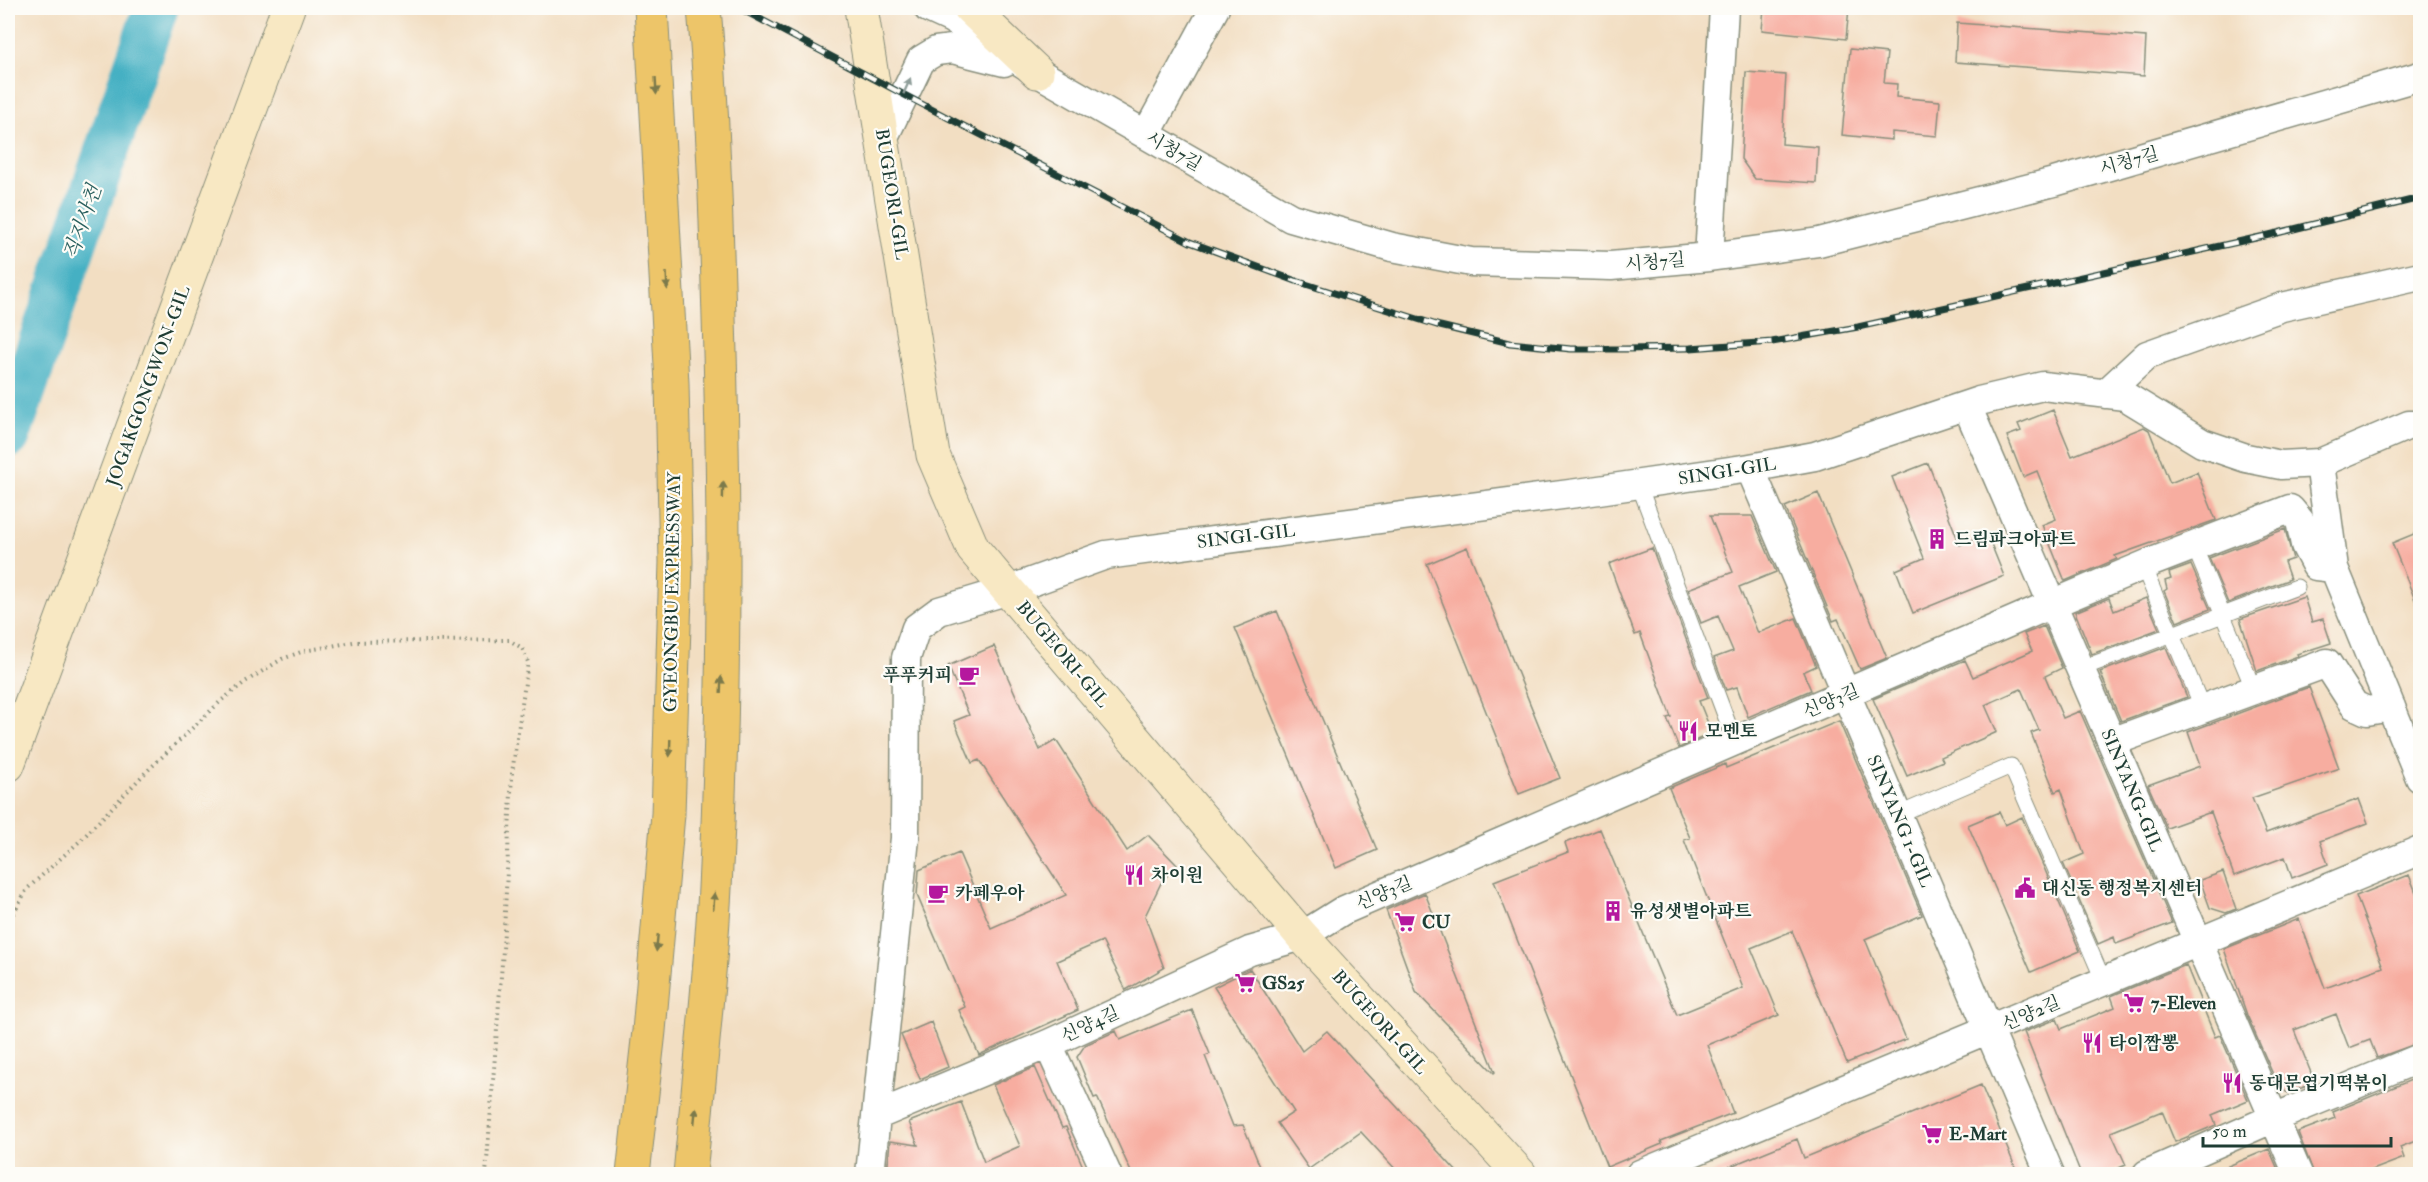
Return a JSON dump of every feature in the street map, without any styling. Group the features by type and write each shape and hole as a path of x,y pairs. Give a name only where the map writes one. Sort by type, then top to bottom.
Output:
{"highway":[{"path":"690,1174 715,888 721,669 723,458 717,241 704,8"},
{"name":"GYEONGBU EXPRESSWAY","path":"633,1174 649,1031 668,814 676,562 672,382 652,17"}],"street":[{"name":"JOGAKGONGWON-GIL","path":"8,765 288,8"},
{"name":"BUGEORI-GIL","path":"861,8 933,455 974,549 1302,936 1520,1174"},
{"name":"시청7길","path":"928,8 952,19 1037,72 1291,218 1392,247 1472,262 1611,266 1709,257 1819,242 2054,182 2421,76"},
{"path":"970,8 1037,72"},
{"path":"1146,135 1215,8"},
{"path":"1709,257 1724,8"},
{"path":"883,139 921,60 936,51 952,49 1037,72"},
{"path":"2105,394 2147,355 2282,307 2421,276"},
{"name":"SINGI-GIL","path":"870,1174 878,1115 904,838 906,658 916,628 939,610 1009,590 1106,555 1639,484 1815,456 1967,406 2043,387 2125,396 2202,443 2246,458 2281,465 2320,463 2409,425 2421,425"},
{"name":"SINYANG-GIL","path":"1967,406 2298,1174"},
{"path":"2320,463 2334,568 2419,771"},
{"name":"SINYANG 1-GIL","path":"1750,468 2050,1174"},
{"name":"신양3길","path":"1302,936 1342,911 2052,604 2290,509 2300,521 2305,545 2316,566 2334,568"},
{"path":"2112,742 2327,663 2354,705 2367,711 2391,707"},
{"name":"신양2길","path":"1640,1174 2421,850"},
{"name":"신양4길","path":"878,1115 1048,1044 1250,951 1302,936"},
{"path":"1048,1044 1107,1174"},
{"path":"2147,1174 2274,1118 2421,1058"}],"lane":[{"path":"1639,484 1735,742"},
{"path":"2194,546 2254,690"},
{"path":"2143,566 2203,709"},
{"path":"2080,669 2297,586"},
{"path":"1897,815 2012,766 2104,982"}],"path":[{"path":"8,924 27,889 81,840 152,766 222,700 245,682 282,659 304,651 353,642 509,640 522,648 528,662 512,773 503,950 486,1174"}],"building":[{"path":"1764,8 1849,8 1846,39 1762,30"},
{"path":"1957,23 2146,37 2144,76 1955,62"},
{"path":"1850,49 1887,53 1884,83 1897,84 1896,97 1940,101 1937,136 1892,132 1892,140 1842,135"},
{"path":"1746,72 1786,75 1782,144 1818,147 1816,183 1755,179 1741,159"},
{"path":"2053,410 2072,456 2144,427 2149,430 2170,483 2197,472 2216,520 2115,556 2117,559 2065,581 2042,525 2056,519 2037,471 2023,477 2007,436 2021,431 2018,424"},
{"name":"드림파크아파트","path":"1928,463 1960,545 1987,534 2004,576 1913,613 1896,570 1924,558 1892,477"},
{"path":"1818,493 1887,658 1860,669 1838,619 1833,621 1785,507"},
{"path":"1710,516 1752,516 1776,572 1739,587 1758,633 1796,618 1816,666 1803,672 1811,690 1748,717 1737,687 1726,690 1714,658 1733,651 1718,616 1701,623 1688,589 1733,572"},
{"path":"2285,529 2293,559 2284,562 2290,579 2228,603 2209,558"},
{"path":"2421,531 2421,612 2420,612 2392,543"},
{"path":"1467,547 1560,778 1519,794 1427,564"},
{"path":"1652,548 1708,698 1699,701 1712,733 1679,748 1667,718 1671,717 1640,633 1635,635 1609,564"},
{"path":"2191,565 2210,609 2177,622 2164,591 2167,589 2165,581 2171,579 2169,573"},
{"path":"2304,597 2312,622 2323,619 2331,643 2257,671 2240,619"},
{"path":"2109,598 2114,611 2146,598 2159,629 2092,654 2075,612"},
{"path":"1277,611 1377,850 1336,868 1235,628"},
{"path":"2044,626 2062,668 2045,676 2063,718 2080,711 2172,923 2116,944 2114,937 2098,944 2063,863 2084,854 2061,789 2055,792 2031,733 2039,730 2021,689 1985,705 1997,732 1941,757 1943,761 1907,776 1873,699 1965,660 1973,677 2032,651 2024,634"},
{"path":"994,646 1040,750 1056,740 1127,851 1148,835 1177,865 1162,881 1145,916 1164,968 1126,990 1102,941 1057,961 1078,1010 979,1055 959,1010 965,1007 917,895 919,870 959,853 991,928 1066,895 979,760 972,763 954,721 969,715 948,666"},
{"path":"2166,647 2187,697 2121,721 2100,672"},
{"path":"2309,687 2339,768 2252,798 2266,833 2359,799 2368,823 2320,841 2328,864 2292,878 2285,857 2234,876 2211,812 2167,828 2148,785 2200,766 2188,732"},
{"path":"1839,721 1922,915 1865,939 1906,1039 1847,1063 1792,931 1751,948 1779,1015 1707,1045 1733,1113 1661,1141 1662,1144 1607,1167 1494,881 1568,852 1565,843 1600,829 1677,1015 1743,988 1684,840 1690,838 1669,788 1725,764 1726,768"},
{"name":"대신동 행정복지센터","path":"1999,812 2005,825 2022,817 2080,951 2031,972 1968,825"},
{"path":"2223,872 2236,909 2226,913 2210,908 2200,880"},
{"path":"2409,875 2421,905 2421,1042 2377,1058 2370,1040 2349,1048 2336,1014 2294,1030 2315,1083 2288,1093 2279,1088 2247,1015 2224,949 2299,919 2325,988 2383,967 2356,896"},
{"path":"1425,893 1494,1073 1416,992 1386,910"},
{"path":"2186,965 2215,1037 2220,1035 2248,1100 2212,1115 2216,1125 2175,1142 2162,1111 2111,1132 2126,1165 2104,1174 2081,1174 2024,1032 2057,1019 2061,1029 2115,1007 2111,996"},
{"path":"1250,969 1302,1051 1327,1031 1459,1174 1400,1174 1361,1132 1309,1169 1277,1123 1294,1112 1214,987"},
{"path":"1192,1010 1210,1054 1205,1056 1233,1126 1243,1125 1263,1174 1132,1174 1097,1097 1094,1098 1077,1057 1085,1045 1116,1031 1120,1040"},
{"path":"931,1022 948,1067 920,1079 901,1035"},
{"path":"1035,1067 1062,1128 1066,1127 1084,1169 1072,1174 887,1174 890,1141 918,1145 909,1122 961,1102 984,1162 1020,1146 993,1085"},
{"path":"2421,1076 2421,1139 2400,1147 2404,1158 2362,1174 2314,1174 2298,1132 2335,1118 2333,1112"},
{"name":"E-Mart","path":"1981,1085 2018,1174 1711,1174 1797,1139 1804,1158"},
{"path":"2269,1149 2280,1174 2209,1174"}],"waterway":[{"name":"직지사천","path":"8,436 156,8"}],"railway":[{"path":"739,8 1190,242 1296,281 1440,326 1510,343 1571,349 1625,349 1690,348 1772,342 1858,327 2269,235 2420,198"}],"place":[{"name":"드림파크아파트","path":"1937,539"},
{"name":"푸푸커피","path":"969,675"},
{"name":"모멘토","path":"1688,731"},
{"name":"차이원","path":"1134,875"},
{"name":"대신동 행정복지센터","path":"2025,888"},
{"name":"카페우아","path":"938,893"},
{"name":"유성샛별아파트","path":"1613,911"},
{"name":"CU","path":"1405,922"},
{"name":"GS25","path":"1245,983"},
{"name":"7-Eleven","path":"2134,1003"},
{"name":"타이짬뽕","path":"2092,1043"},
{"name":"동대문엽기떡볶이","path":"2232,1083"},
{"name":"E-Mart","path":"1932,1134"}]}
